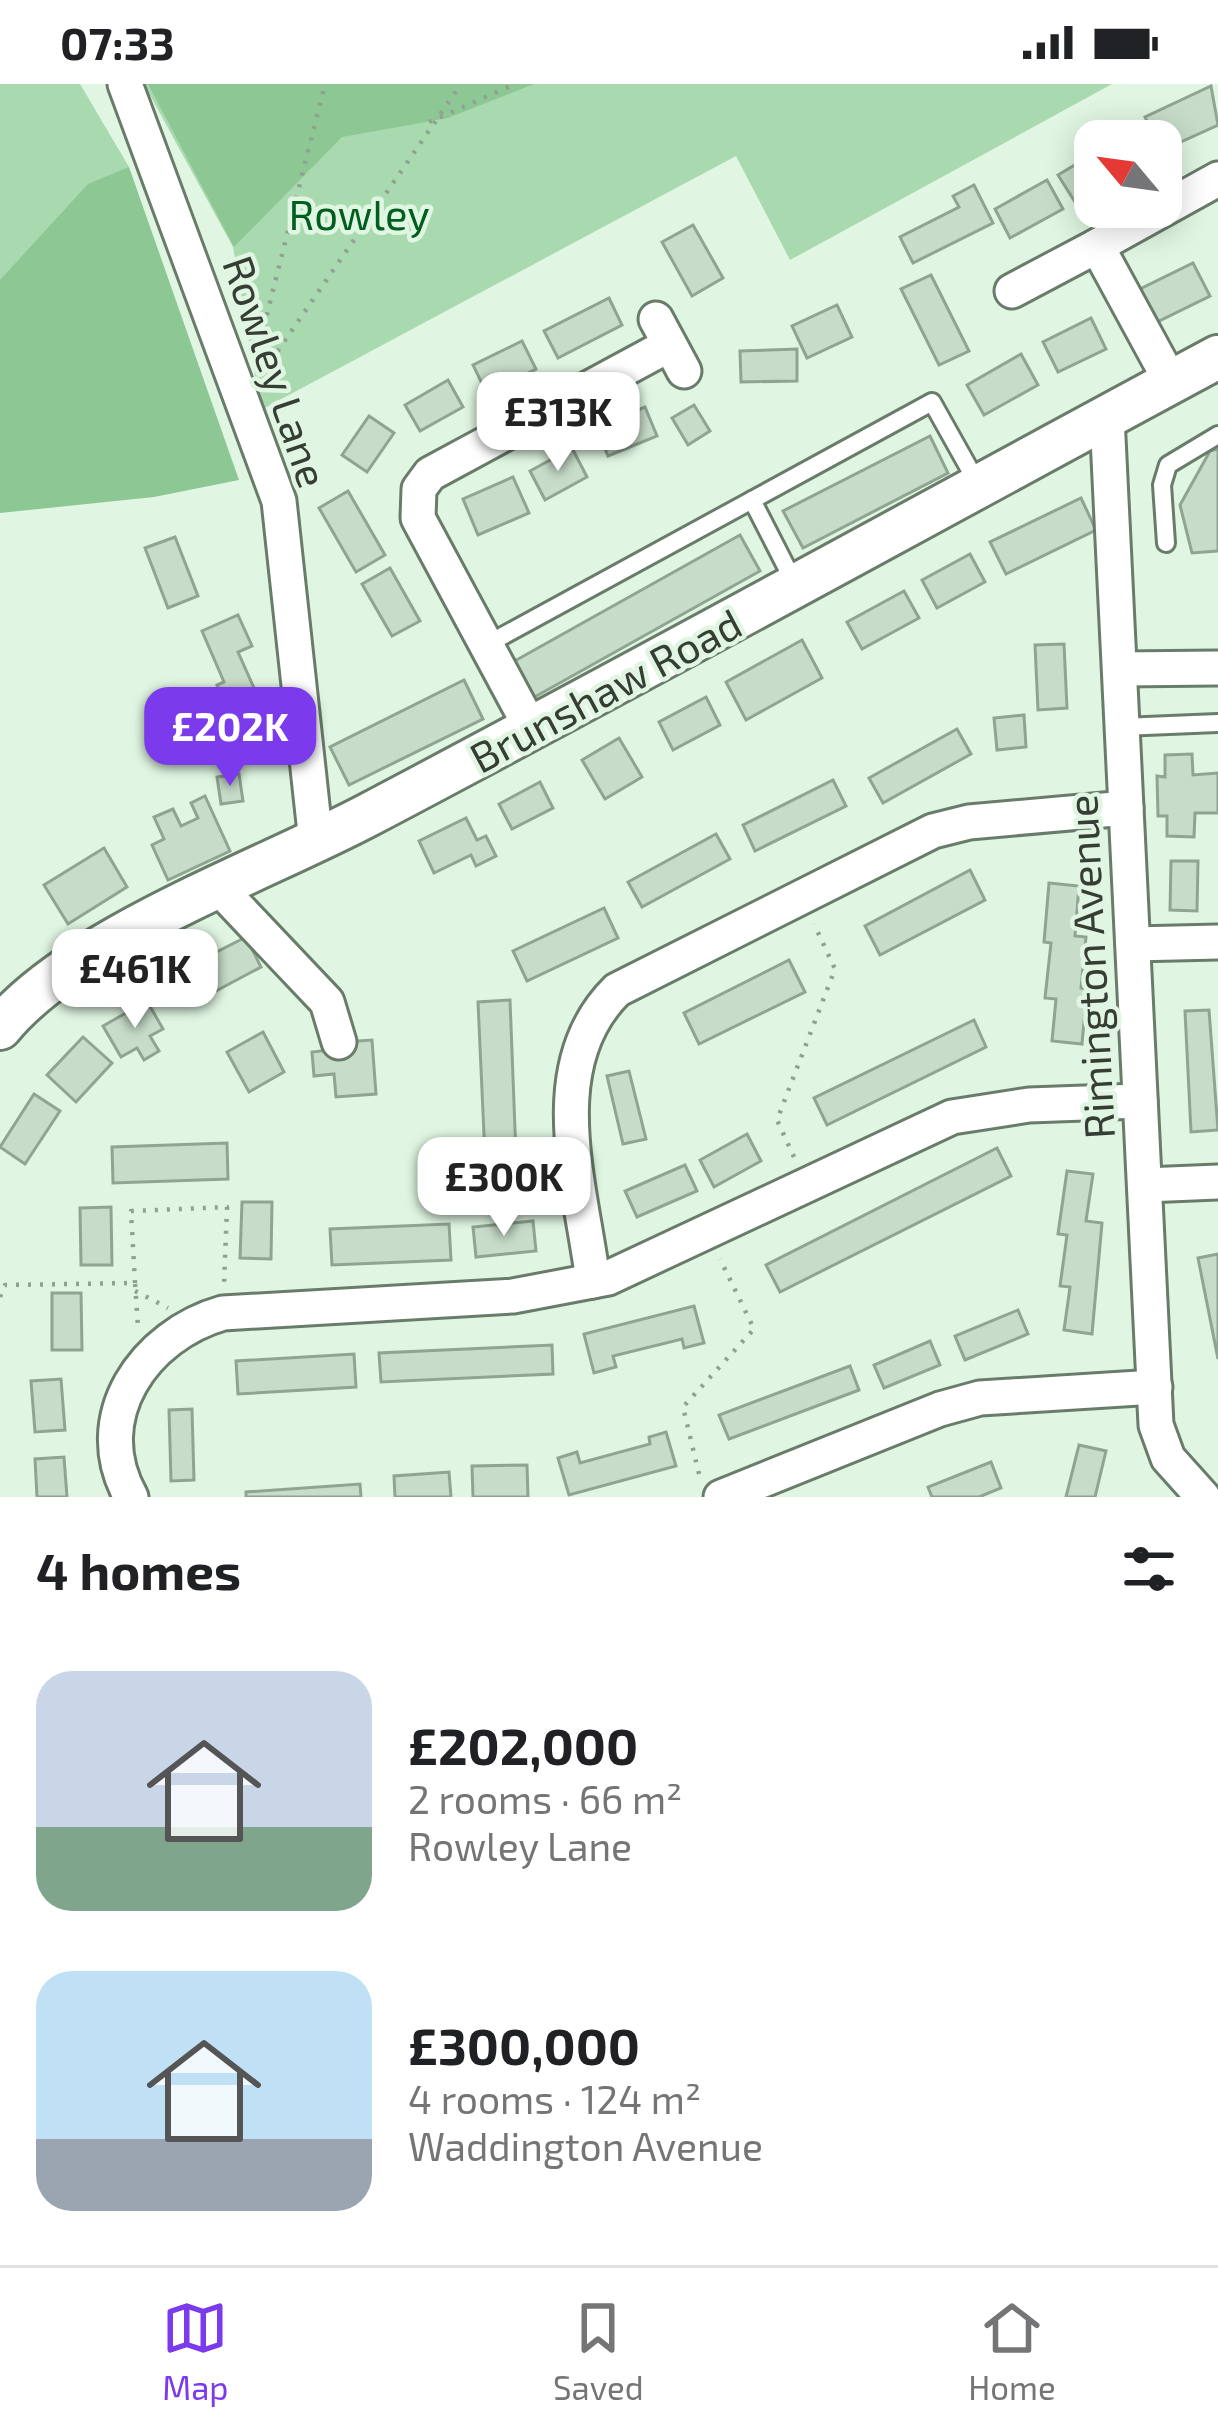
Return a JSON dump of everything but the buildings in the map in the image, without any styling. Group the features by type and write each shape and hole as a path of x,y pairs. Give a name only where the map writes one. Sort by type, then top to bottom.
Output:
{"street":[{"name":"Rowley Lane","path":"125,84 279,501 316,842"},
{"path":"1012,290 1218,179"},
{"path":"1097,246 1171,382"},
{"path":"531,728 418,518 419,489 430,474 670,345"},
{"name":"Brunshaw Road","path":"3,1016 60,973 531,728 1218,357"},
{"name":"Rimington Avenue","path":"1107,417 1156,1425 1168,1458 1202,1497"},
{"path":"1120,669 1218,668"},
{"path":"593,1281 570,1091 582,1034 617,990 933,831 969,822 1126,808"},
{"path":"220,889 327,1002 339,1042"},
{"path":"1133,944 1218,942"},
{"path":"130,1497 118,1464 116,1437 132,1376 174,1333 223,1313 513,1296 593,1281 708,1234 952,1117 1029,1105 1140,1101"},
{"path":"1144,1185 1218,1182"},
{"path":"710,1486 980,1398 1155,1387"}],"lane":[{"path":"486,645 932,402 980,487"},
{"path":"1166,543 1162,484 1168,465 1218,435"},
{"path":"752,500 796,587"},
{"path":"1122,727 1218,723"}],"path":[{"path":"256,356 325,84"},
{"path":"243,402 461,84"},
{"path":"433,120 515,84"},
{"path":"801,894 835,969 777,1120 807,1184"},
{"path":"140,1340 131,1211 226,1207 223,1313"},
{"path":"708,1234 754,1329 683,1407 710,1486"},
{"path":"0,1298 5,1285 135,1283"}],"green space":[{"path":"0,84 80,84 129,167 0,293"},
{"name":"Rowley","path":"144,84 1112,84 790,260 736,156 261,410 233,247"},
{"path":"148,84 534,84 448,118 342,137 234,247"},
{"path":"129,167 239,480 154,497 0,513 0,280 88,184"}]}
